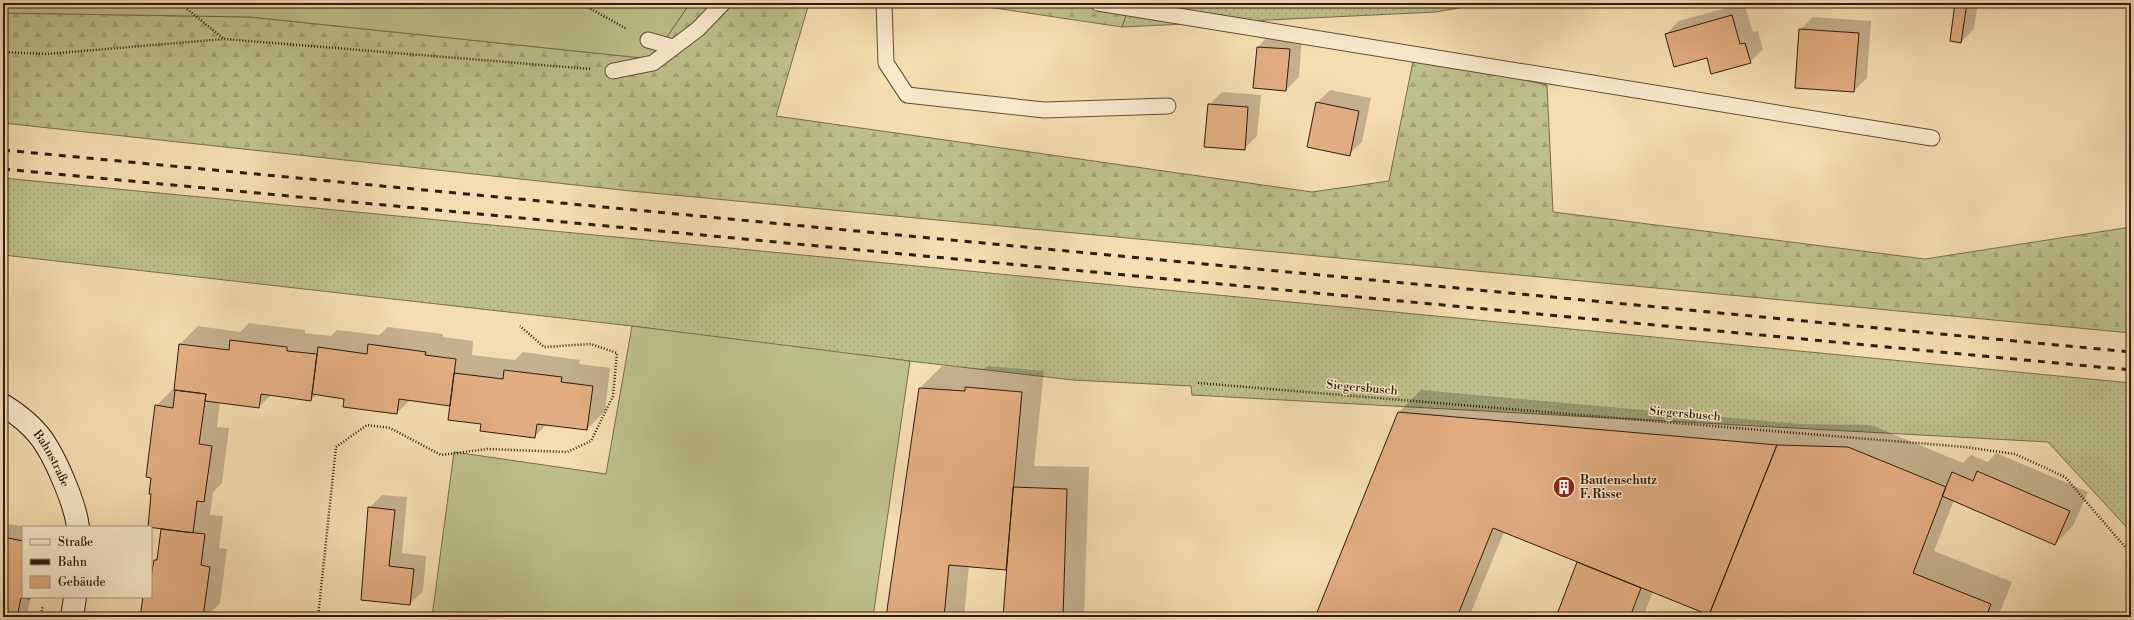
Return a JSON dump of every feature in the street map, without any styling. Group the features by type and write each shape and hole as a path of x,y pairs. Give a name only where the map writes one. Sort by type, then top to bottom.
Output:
{"main road":[{"name":"Bahnstraße","path":"3,405 20,416 39,435 62,476 78,526"},
{"path":"72,617 76,598"}],"lane":[{"path":"613,71 653,63 698,29 723,3"},
{"path":"884,3 886,63 907,95 1044,110 1168,106"},
{"path":"1098,3 1932,138"},
{"path":"648,40 673,47"}],"path":[{"path":"580,3 648,40"},
{"path":"187,8 224,39"},
{"path":"3,52 47,54 224,39 613,71"},
{"path":"318,617 336,447 367,424 390,428 441,455 487,449 567,452 591,441 613,396 617,352 591,344 544,347 520,326"},
{"name":"Siegersbusch","path":"1198,383 1957,446 2015,454 2065,477 2131,554"},
{"path":"40,617 43,606"}],"green space":[{"path":"3,3 690,3 652,59 250,17 3,13"},
{"path":"690,3 809,3 776,116 1312,192 1389,181 1414,56 1547,85 1553,212 1925,259 2131,227 2131,333 631,191 3,123 3,13 250,17 652,59"},
{"path":"961,3 1130,3 1122,27"},
{"path":"1130,3 1487,3 1436,12 1122,27"},
{"path":"3,178 2131,383 2131,532 2048,442 1192,395 1191,386 1073,380 780,346 632,326 3,255"},
{"path":"632,326 910,361 873,617 432,617 454,452 606,474"}],"building":[{"path":"1955,3 1967,3 1961,43 1950,41"},
{"path":"1732,15 1740,44 1745,43 1751,63 1711,74 1707,58 1674,67 1665,34"},
{"path":"1799,29 1859,33 1854,92 1795,88"},
{"path":"1257,47 1290,49 1286,91 1253,88"},
{"path":"1316,102 1359,111 1350,156 1307,147"},
{"path":"1208,104 1248,107 1245,150 1204,147"},
{"path":"230,340 287,347 287,351 317,354 311,401 261,394 259,408 205,401 206,394 174,390 179,344 229,350"},
{"path":"368,344 426,352 425,355 456,359 450,406 399,399 397,414 343,407 344,399 312,394 318,347 367,354"},
{"path":"504,370 562,377 561,382 593,386 587,430 537,424 535,438 480,431 481,424 448,420 454,373 503,379"},
{"path":"965,387 1022,392 1006,570 949,565 944,617 886,617 919,388 965,391"},
{"path":"175,390 206,394 199,444 212,446 204,502 197,501 193,533 148,526 151,478 146,477 155,405 173,408"},
{"name":"Bautenschutz F. Risse","path":"1398,412 1777,445 1709,615 1493,528 1457,617 1315,617"},
{"path":"1777,445 1848,447 1946,487 1913,573 1991,604 1986,617 1714,617 1709,615"},
{"path":"1977,471 2070,511 2055,545 1942,496 1952,472 1973,481"},
{"path":"1013,487 1067,489 1063,617 1003,617"},
{"path":"368,507 395,510 389,566 414,569 410,605 361,600"},
{"path":"161,529 205,534 201,565 210,567 203,617 140,617 143,598 152,598 152,571 154,560 157,560"},
{"path":"3,537 22,541 22,598 30,598 30,599 21,598 17,617 3,617"},
{"path":"1577,562 1641,588 1630,617 1556,617"}],"railway":[{"path":"3,150 2131,352"},
{"path":"3,169 2131,370"}],"place":[{"name":"Bautenschutz F. Risse","path":"1564,487"}]}
